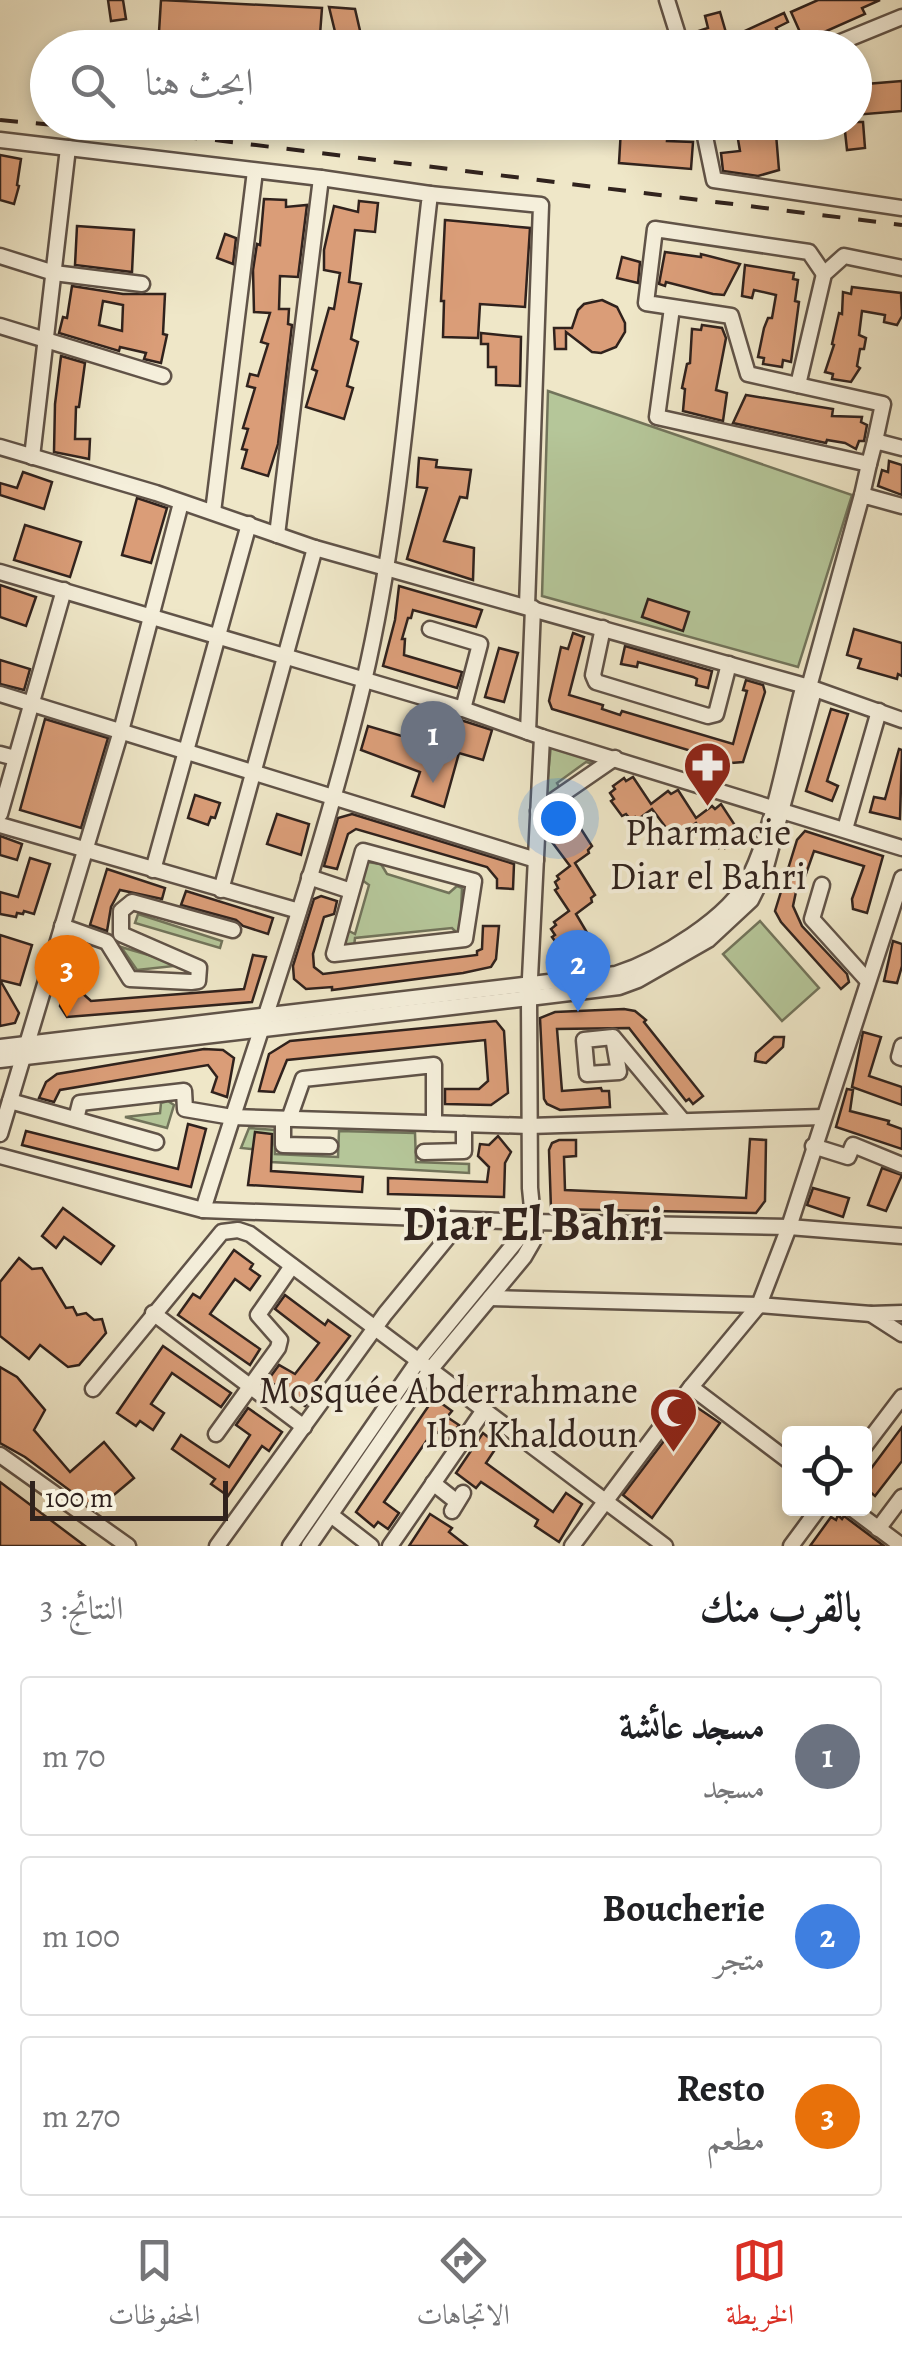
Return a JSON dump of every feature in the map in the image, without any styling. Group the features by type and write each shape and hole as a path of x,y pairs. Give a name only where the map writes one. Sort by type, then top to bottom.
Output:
{"street":[{"path":"667,0 676,30"},
{"path":"870,30 902,17"},
{"path":"0,140 430,194 540,204 530,607 538,811 529,991 529,1126 535,1238 490,1298 424,1365 309,1546"},
{"path":"706,140 714,180 902,208"},
{"path":"32,456 68,148"},
{"path":"213,512 256,171"},
{"path":"278,535 321,178"},
{"path":"203,1210 299,912 364,682 387,566 430,194"},
{"path":"0,1047 25,1050 529,991 628,984 708,940 751,900 764,874 778,807 813,694 809,686 883,404 748,374 731,316 646,304 655,229 809,252 824,274"},
{"path":"0,256 54,273 142,284"},
{"path":"798,385 824,274 844,256 902,268"},
{"path":"672,308 657,417 868,464"},
{"path":"0,326 163,376"},
{"path":"875,441 902,448"},
{"path":"0,447 213,512 315,548 809,686 902,720"},
{"path":"862,495 902,506"},
{"path":"0,1134 121,731 181,503"},
{"path":"153,870 249,524"},
{"path":"222,890 315,548"},
{"path":"0,572 463,710 902,848"},
{"path":"0,814 7,756 34,704 64,590"},
{"path":"603,628 592,676 596,682 708,716 716,714 730,664"},
{"path":"430,629 480,644 463,710"},
{"path":"0,694 536,860"},
{"path":"845,829 879,711"},
{"path":"538,811 615,758"},
{"path":"0,825 299,912"},
{"path":"363,851 474,881 465,940 334,954 351,891 363,851"},
{"path":"309,878 351,891"},
{"path":"572,1546 759,1305 789,1227 867,980 896,912 902,878"},
{"path":"822,885 812,920 867,980"},
{"path":"62,926 114,938 199,968 198,981 130,979 114,938 121,911 132,902 234,930"},
{"path":"613,1037 683,1121"},
{"path":"902,1046 902,1058"},
{"path":"0,1060 25,1050"},
{"path":"330,1146 284,1145 286,1119 302,1078 434,1065 434,1124"},
{"path":"76,1120 80,1104 184,1091 185,1109 232,1117 529,1126 822,1117"},
{"path":"10,1101 156,1142"},
{"path":"424,1152 464,1151 464,1124"},
{"path":"814,1146 848,1157 853,1146 902,1166"},
{"path":"0,1156 203,1210 789,1227 902,1236"},
{"path":"218,1546 374,1329 462,1220"},
{"path":"290,1546 532,1222"},
{"path":"93,1389 222,1232 238,1230 250,1234 665,1546"},
{"path":"216,1434 280,1340 258,1315 292,1266"},
{"path":"490,1298 759,1305 902,1314"},
{"path":"154,1313 304,1427"},
{"path":"872,1314 902,1334"},
{"path":"692,1387 782,1456"},
{"path":"872,1436 902,1397"},
{"path":"390,1546 484,1410"},
{"path":"0,1455 128,1546"},
{"path":"433,1483 458,1502"},
{"path":"878,1528 902,1497"},
{"path":"331,1515 371,1546"},
{"path":"791,1546 813,1516"},
{"path":"862,1516 902,1546"}],"green space":[{"path":"548,391 852,495 798,667 542,596"},
{"path":"551,745 603,758 599,765 586,762 557,783 561,790 549,798 546,795"},
{"path":"367,862 381,864 387,874 449,893 457,886 462,888 460,936 452,928 355,938 354,947 343,948 347,930 355,934 369,885 362,880"},
{"path":"138,914 222,941 220,948 135,923"},
{"path":"760,921 819,988 782,1021 723,954"},
{"path":"121,947 183,965 137,970"},
{"path":"168,1101 174,1105 167,1128 125,1117 160,1113 161,1103"},
{"path":"249,1128 275,1130 275,1154 338,1157 339,1131 415,1133 416,1162 469,1164 469,1173 271,1162 270,1151 241,1148"}],"building":[{"path":"108,0 123,0 126,19 111,21"},
{"path":"161,0 322,8 320,30 159,30"},
{"path":"818,0 880,0 862,8 865,14 829,30 799,30 791,12"},
{"path":"329,7 355,9 360,30 335,30"},
{"path":"720,12 725,30 702,30 708,28 705,16"},
{"path":"784,13 788,22 776,28 747,30"},
{"path":"902,81 902,111 872,114 872,84"},
{"path":"620,140 693,142 691,169 619,163"},
{"path":"738,140 776,140 779,170 758,176 723,171 721,153 740,151"},
{"path":"846,140 864,140 865,148 847,150"},
{"path":"0,155 21,159 14,204 0,200"},
{"path":"264,199 286,200 286,207 307,205 298,277 280,276 279,309 289,309 288,324 292,325 278,444 268,476 242,468 248,429 243,428 255,388 247,386 250,374 258,376 268,344 261,342 270,313 254,312 253,270 257,244 260,245"},
{"path":"359,201 378,203 375,232 355,230 349,282 361,284 351,339 358,342 347,386 353,388 344,419 306,407 317,371 312,369 329,308 334,309 340,273 324,270 324,250 334,206 358,212"},
{"path":"445,220 530,228 525,307 480,304 478,338 443,337"},
{"path":"77,226 134,230 132,272 75,265"},
{"path":"225,234 236,238 233,264 217,258"},
{"path":"665,252 701,254 740,264 724,295 713,294 666,282 665,286 659,284"},
{"path":"622,257 640,262 638,283 617,278"},
{"path":"745,265 794,273 793,279 798,280 791,362 783,360 782,367 763,364 764,358 758,357 776,295 754,290 752,298 742,296"},
{"path":"72,286 123,294 165,294 163,334 167,335 161,363 144,359 146,353 120,347 119,351 59,333 63,317 67,318","holes":["103,301 123,305 122,331 99,325"]},
{"path":"852,287 901,293 902,316 897,325 884,322 885,315 862,311 859,335 866,338 864,349 860,349 860,368 851,382 832,379 833,374 825,372 839,313 842,314 843,292 851,294"},
{"path":"602,300 617,307 625,323 625,332 616,347 592,352 566,332 566,349 555,349 554,328 572,328 584,304"},
{"path":"702,325 722,328 726,338 716,390 727,393 723,421 683,411 682,388 690,363 692,329 701,330"},
{"path":"481,333 521,337 520,386 496,385 496,367 488,367 488,344 481,344"},
{"path":"61,356 85,363 76,407 75,439 90,439 89,459 54,452"},
{"path":"746,395 833,409 832,416 862,417 861,422 867,425 864,441 859,441 856,449 845,443 826,443 733,423"},
{"path":"419,458 437,460 436,467 471,470 467,498 460,497 444,541 474,548 473,580 407,559 427,488 417,487"},
{"path":"889,461 902,465 902,495 878,486 882,470 888,472"},
{"path":"23,472 52,482 44,509 0,495 0,483 17,488"},
{"path":"137,498 167,508 151,563 122,555"},
{"path":"25,525 81,542 70,577 14,560"},
{"path":"0,585 36,597 26,626 0,617"},
{"path":"399,586 482,610 476,627 413,610 408,618 402,639 404,655 462,672 457,688 383,666"},
{"path":"648,599 689,612 683,631 642,617"},
{"path":"854,629 902,643 902,676 898,674 897,679 858,668 861,659 847,655"},
{"path":"573,633 584,637 569,695 603,705 602,709 620,715 622,711 733,744 747,691 743,690 746,680 763,685 765,692 743,762 731,763 552,709 549,701 561,647 568,649"},
{"path":"625,646 712,671 708,688 696,685 697,679 693,677 638,662 637,667 621,664"},
{"path":"499,648 518,653 504,702 485,697"},
{"path":"0,660 30,669 24,690 0,684"},
{"path":"831,709 848,714 827,781 838,786 832,801 806,791"},
{"path":"448,716 492,730 483,760 459,753 444,807 412,796 420,772 361,750 368,726 439,747"},
{"path":"45,719 108,738 81,828 20,810"},
{"path":"899,749 900,819 870,812 874,797 885,799"},
{"path":"633,777 651,804 668,791 671,794 678,790 696,818 721,804 740,833 725,848 719,848 715,842 711,844 696,823 675,833 671,827 667,829 652,809 637,820 622,816 610,793 624,778 626,781"},
{"path":"195,795 220,803 208,825 188,818"},
{"path":"277,814 309,824 301,855 267,844"},
{"path":"352,814 514,864 513,889 497,888 497,879 487,867 356,829 348,834 337,869 324,866 338,818"},
{"path":"574,818 592,846 575,863 595,895 576,914 592,941 578,956 563,952 551,929 569,911 555,890 555,882 570,866 552,842 555,840 551,834 565,819 567,822"},
{"path":"805,831 883,856 867,913 853,909 852,899 864,866 814,851 801,888 797,887 793,906 802,926 847,974 849,982 841,989 775,911 797,840"},
{"path":"0,836 22,844 17,860 0,855"},
{"path":"30,858 50,864 34,914 0,914 0,892 18,897"},
{"path":"107,869 165,888 162,899 120,890 111,907 107,931 90,925"},
{"path":"186,891 273,918 268,934 236,920 181,905"},
{"path":"321,896 337,901 334,914 324,917 313,954 314,967 323,974 477,955 482,949 483,926 499,926 496,959 491,967 463,973 332,990 306,989 294,979 293,966 314,899"},
{"path":"0,935 32,945 20,985 0,980"},
{"path":"893,941 902,944 897,983 884,981"},
{"path":"76,954 90,957 81,992 91,1001 244,989 253,955 266,957 252,1002 67,1017 60,1006"},
{"path":"0,980 19,1013 15,1023 0,1026"},
{"path":"635,1011 646,1020 703,1096 693,1104 689,1099 686,1101 629,1028 557,1029 562,1091 601,1088 609,1091 610,1107 560,1110 547,1104 540,1018 555,1012"},
{"path":"496,1021 504,1031 508,1093 491,1105 445,1104 445,1089 479,1089 488,1081 485,1040 287,1060 274,1092 259,1091 269,1054 290,1041"},
{"path":"863,1032 881,1037 869,1076 902,1087 902,1105 852,1087"},
{"path":"774,1037 784,1037 783,1047 766,1063 755,1061 756,1053"},
{"path":"204,1049 223,1050 234,1058 227,1097 212,1092 217,1077 208,1065 60,1090 54,1102 39,1098 46,1082 57,1074"},
{"path":"847,1089 853,1090 850,1111 889,1121 888,1124 902,1129 902,1149 836,1127"},
{"path":"188,1124 206,1129 191,1187 22,1145 26,1131 178,1169"},
{"path":"255,1132 272,1134 271,1171 363,1177 362,1192 248,1185"},
{"path":"498,1136 511,1152 505,1163 504,1197 388,1194 388,1178 487,1182 489,1167 478,1156 480,1144 489,1145"},
{"path":"750,1139 766,1140 765,1201 756,1213 551,1209 549,1150 559,1140 576,1140 576,1156 564,1157 565,1190 746,1198"},
{"path":"882,1168 902,1175 886,1211 868,1205"},
{"path":"813,1188 849,1198 843,1217 807,1205"},
{"path":"63,1208 114,1246 101,1264 64,1237 56,1248 42,1236"},
{"path":"234,1250 253,1264 250,1269 260,1276 250,1290 235,1279 210,1314 260,1349 250,1365 178,1315 193,1294 200,1298"},
{"path":"19,1258 32,1269 42,1268 66,1308 73,1307 77,1315 86,1313 94,1320 102,1319 106,1333 79,1365 68,1367 40,1345 29,1359 0,1336 0,1282"},
{"path":"285,1295 325,1325 328,1320 350,1336 315,1382 320,1386 305,1406 268,1380 279,1365 295,1374 319,1343 275,1309"},
{"path":"163,1346 231,1393 221,1407 172,1373 151,1404 164,1413 153,1430 140,1421 136,1426 117,1413"},
{"path":"0,1367 17,1377 45,1410 34,1430 70,1472 104,1442 134,1478 96,1510 0,1443"},
{"path":"434,1398 452,1411 447,1417 459,1425 448,1440 434,1430 384,1502 399,1513 388,1529 378,1522 374,1527 356,1512"},
{"path":"692,1404 720,1423 652,1518 623,1495"},
{"path":"248,1408 282,1432 269,1451 262,1446 228,1496 211,1484 215,1479 172,1449 181,1435 229,1467 250,1435 236,1425"},
{"path":"902,1427 902,1461 875,1496 872,1467"},
{"path":"483,1433 498,1445 486,1463 553,1512 566,1493 582,1504 559,1542 535,1526 538,1520 481,1482 476,1488 456,1473"},
{"path":"0,1482 85,1546 0,1546"},
{"path":"430,1514 452,1528 449,1532 467,1546 409,1546"},
{"path":"844,1516 884,1546 810,1546 831,1517 836,1520"}],"railway":[{"path":"0,120 30,123"},
{"path":"215,140 902,225"}],"place":[{"name":"مسجد عائشة","path":"433,783"},
{"name":"Pharmacie Diar el Bahri","path":"708,808"},
{"name":"Boucherie","path":"578,1012"},
{"name":"Resto","path":"67,1017"},
{"name":"Mosquée Abderrahmane Ibn Khaldoun","path":"673,1454"}],"district":[{"name":"Diar El Bahri","path":"533,1224"}]}
